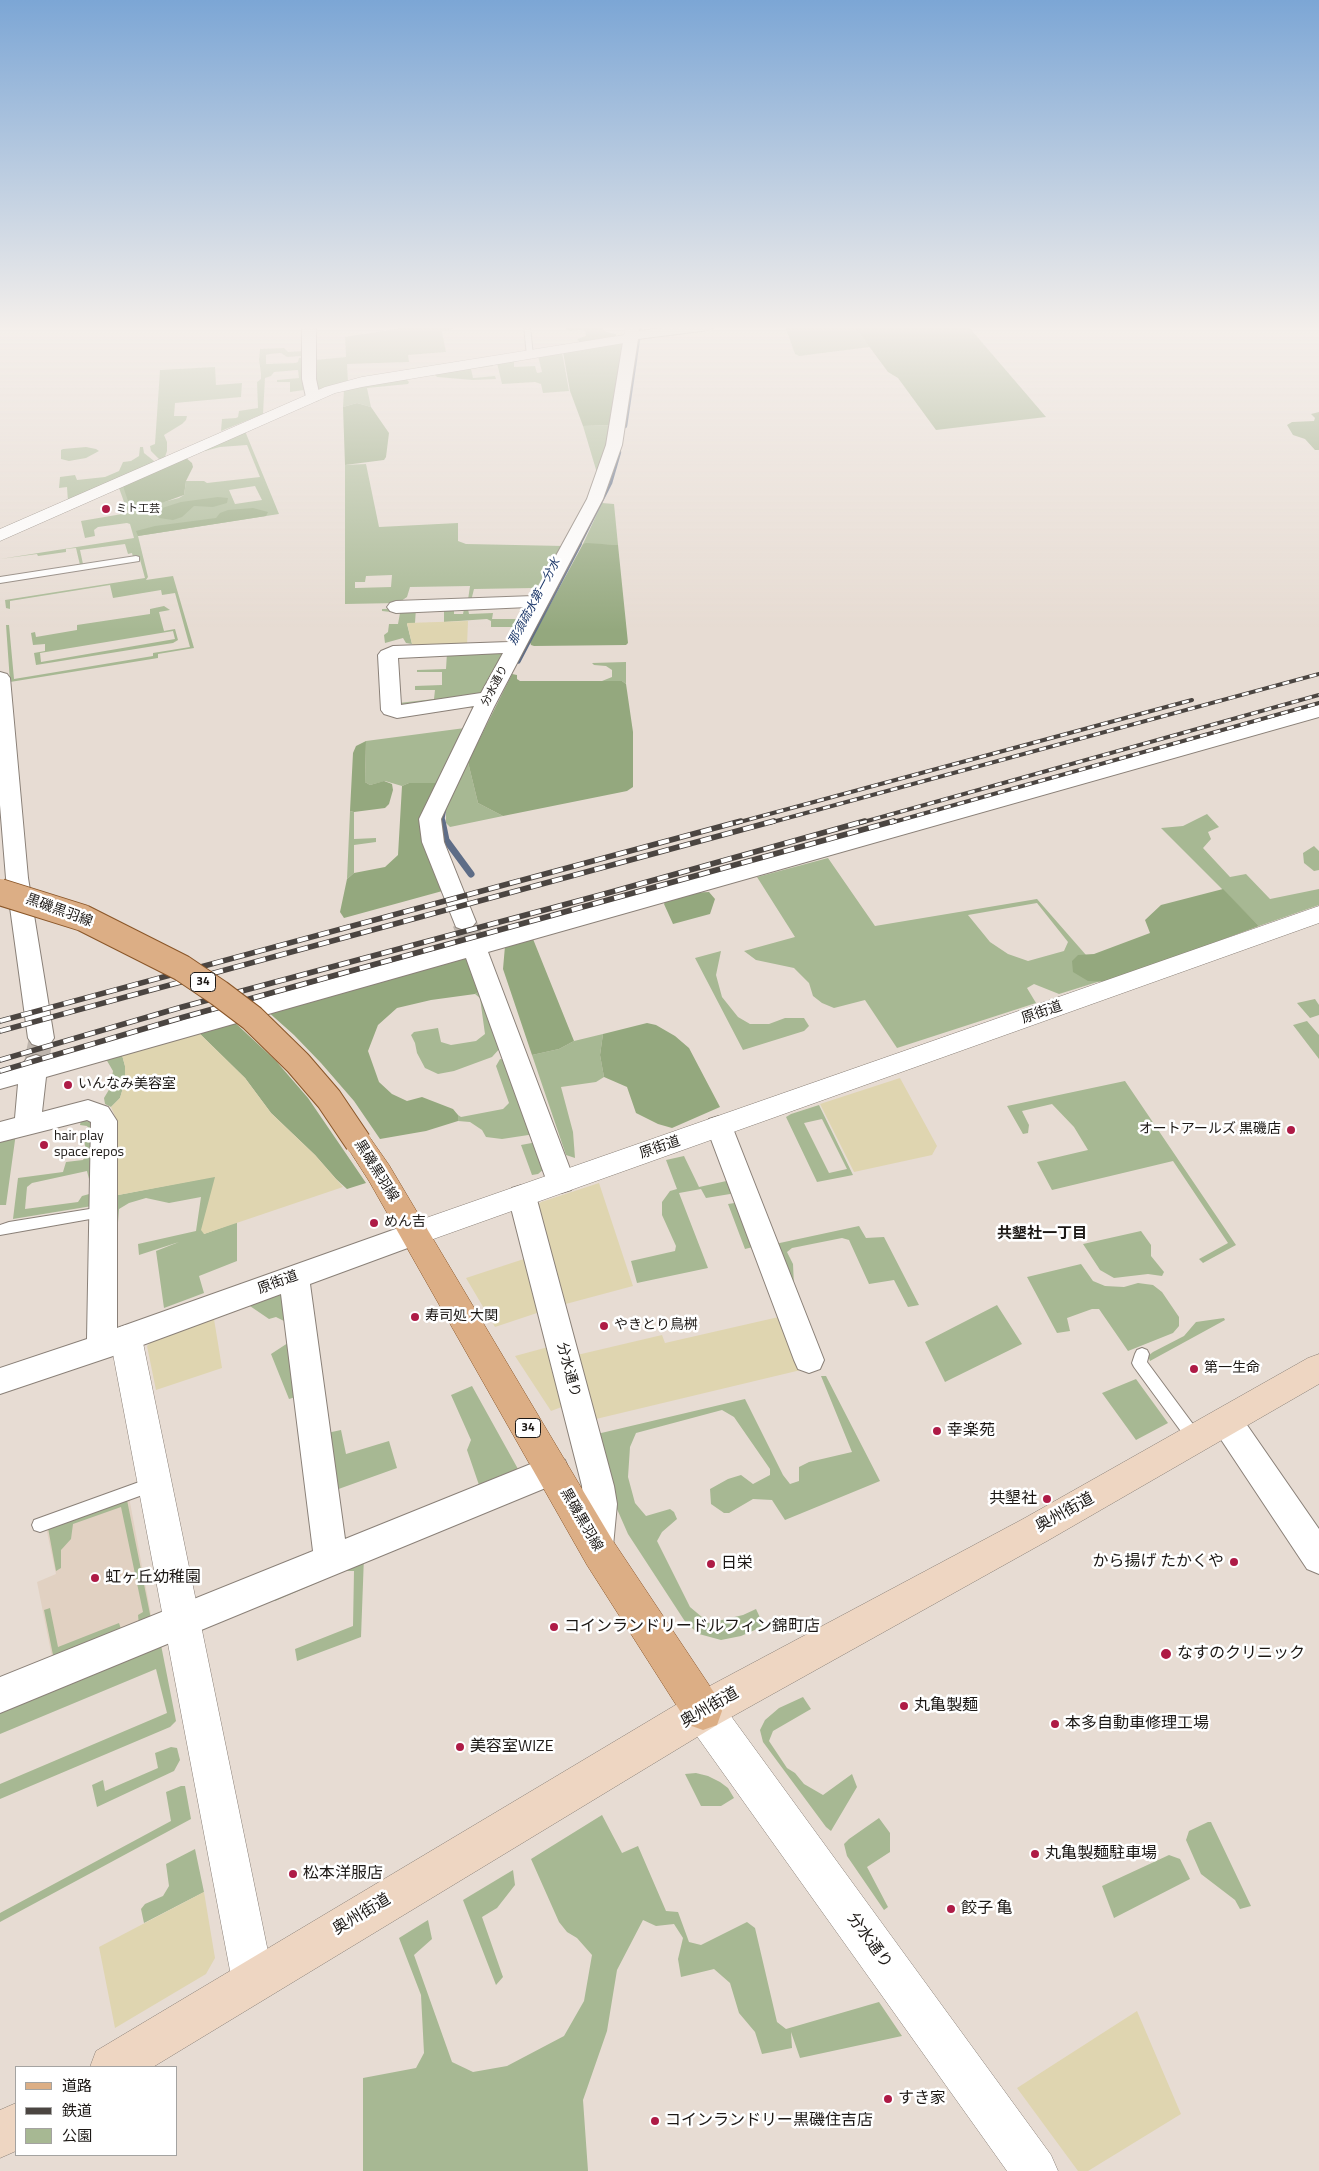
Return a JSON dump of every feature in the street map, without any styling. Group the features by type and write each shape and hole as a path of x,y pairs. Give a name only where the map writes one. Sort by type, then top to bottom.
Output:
{"main road":[{"name":"黒磯黒羽線","path":"0,892 83,918 182,968 252,1018 298,1063 329,1099 379,1173 596,1546 703,1711"},
{"name":"奥州街道","path":"114,2066 703,1711 1035,1530 1319,1368"},
{"path":"0,2136 15,2127"}],"street":[{"path":"0,536 245,427"},
{"name":"分水通り","path":"561,1182 434,842 430,830 430,820 489,698 595,499 611,454 617,427"},
{"path":"396,607 541,601"},
{"path":"489,698 397,712 392,710 388,654 393,652 516,647"},
{"path":"0,678 17,878 41,1038"},
{"path":"0,1080 35,1067 470,938 1319,711"},
{"name":"原街道","path":"0,1381 1319,914"},
{"path":"28,1124 31,1082 35,1067"},
{"path":"0,1132 88,1110 99,1114 104,1121 102,1212 114,1342 154,1484 253,1981"},
{"path":"720,1126 809,1360"},
{"name":"分水通り","path":"522,1196 598,1486 600,1504 596,1546"},
{"path":"294,1277 331,1561"},
{"path":"1211,1431 1319,1558"},
{"path":"0,1695 181,1623 553,1470"},
{"name":"分水通り","path":"703,1711 1035,2171"}],"lane":[{"path":"0,580 136,559"},
{"path":"0,1230 9,1226 102,1212"},
{"path":"1142,1354 1139,1363 1211,1431"},
{"path":"40,1525 154,1484"}],"shaded area":[{"name":"虹ヶ丘幼稚園","path":"129,1497 152,1620 53,1662 37,1582 56,1574 46,1527"}],"green space":[{"path":"156,427 177,427 164,435 167,442 167,451 165,457 160,460 151,451 150,446 155,444"},
{"path":"221,427 230,427 221,431"},
{"path":"344,427 385,427 389,433 384,460 345,465"},
{"path":"583,427 613,427 597,473"},
{"path":"934,427 959,427 936,430"},
{"path":"1288,427 1319,427 1319,450 1315,450 1305,439 1293,435"},
{"path":"245,431 279,514 138,536 148,577 146,580 173,576 194,648 158,654 158,658 10,682 6,625 9,625 14,679 153,656 153,653 190,647 175,593 162,595 161,590 113,598 110,585 10,601 10,609 6,608 5,600 145,578 139,556 133,557 132,553 128,554 125,544 80,550 83,564 80,565 76,548 66,549 66,552 0,559 134,538 130,524 127,523 98,527 94,530 95,536 85,538 81,521 128,513 119,488 123,486 140,508 179,498 184,495 186,481 204,481 207,483 260,477 247,445 220,447 205,451 203,449","holes":["255,486 262,500 235,504 229,490"]},
{"path":"86,447 99,451 86,458 69,461 61,459 61,450 63,449"},
{"path":"140,447 143,447 144,453 154,461 151,466 68,502 67,487 59,488 60,477 75,475 77,480 105,477 119,471 123,462 131,461 139,456"},
{"path":"185,457 192,463 193,467 186,481 184,495 159,504 140,508 130,507 123,486"},
{"path":"366,464 379,527 458,523 458,541 466,544 564,546 536,599 532,596 535,593 535,588 474,589 471,601 468,600 470,586 410,587 407,597 398,603 345,604 345,465","holes":["392,575 391,587 355,588 355,582 365,582 366,576"]},
{"path":"218,497 228,498 227,503 213,507 194,506 182,517 173,520 159,518 156,512 181,502"},
{"path":"602,503 614,504 618,545 583,544"},
{"path":"253,508 268,512 266,516 138,536 136,531 155,526 216,518 220,513 228,510"},
{"path":"583,544 618,545 628,643 626,645 531,645 530,642"},
{"path":"164,606 170,610 159,612 164,631 175,629 178,640 173,643 36,665 34,653 45,651 45,644 33,645 31,633 35,632 36,637 77,630 77,625 150,614 150,609","holes":["173,631 175,639 41,662 40,653"]},
{"path":"454,607 454,614 463,614 464,609 468,609 469,614 493,613 492,619 520,619 523,608 493,607 531,607 520,627 491,627 491,621 487,619 444,622 444,608"},
{"path":"416,608 415,623 407,624 412,644 406,643 403,638 385,643 384,635 388,632 389,624 398,624 400,613 382,611 382,609"},
{"path":"447,653 506,653 484,695 403,708 399,703 434,699 435,690 415,690 415,686 442,685 442,672 417,672 417,670 446,669"},
{"path":"626,662 626,684 622,681 602,681 612,677 612,670 606,666 594,665 592,663"},
{"path":"512,674 517,675 517,679 520,681 622,681 626,684 633,732 633,787 627,791 503,816 478,803 468,762"},
{"path":"466,704 476,704 479,706 441,783 409,783 402,786 385,781 370,785 365,782 366,741 465,728 474,708 466,707"},
{"path":"366,741 365,782 370,785 384,781 392,784 393,790 389,804 385,808 354,812 350,811 353,753 356,746"},
{"path":"468,762 478,803 503,816 450,827 446,823 446,809 452,791"},
{"path":"409,783 441,783 424,817 446,890 344,918 340,912 347,879 354,873 385,867 398,855 402,786"},
{"path":"350,811 354,812 354,839 376,838 376,842 354,845 354,873 347,879"},
{"path":"1207,814 1219,827 1208,832 1211,839 1203,848 1230,877 1246,874 1270,899 1319,889 1319,905 1259,926 1161,828 1183,826"},
{"path":"1314,846 1319,851 1319,870 1314,871 1304,863 1303,853"},
{"path":"828,858 875,926 1037,899 1107,979 1059,994 1034,984 1027,988 1036,1003 897,1048 865,1000 834,1008 822,1003 813,996 809,983 794,968 756,960 744,951 795,937 757,877","holes":["1037,903 1068,942 1064,951 1028,961 1008,954 990,942 968,915"]},
{"path":"1223,889 1259,926 1109,982 1088,981 1073,972 1072,961 1078,955 1094,954 1150,933 1145,920 1161,905"},
{"path":"709,892 715,899 710,914 673,924 664,904 667,899 687,893"},
{"path":"533,939 574,1041 559,1049 532,1055 503,969 505,946"},
{"path":"721,951 716,975 722,997 738,1017 750,1024 769,1024 785,1018 804,1018 809,1026 804,1031 743,1050 695,958"},
{"path":"470,954 483,989 475,994 431,1000 397,1008 378,1025 368,1051 379,1082 392,1094 407,1101 422,1097 453,1109 458,1115 458,1121 426,1131 380,1139 354,1101 321,1063 266,1010"},
{"path":"483,989 502,1046 492,1057 454,1071 438,1074 425,1068 417,1053 411,1035 414,1032 438,1028 441,1042 451,1045 476,1041 485,1034 480,998 475,994"},
{"path":"1315,999 1319,1005 1319,1015 1310,1018 1297,1003"},
{"path":"230,1018 276,1061 308,1098 366,1183 347,1189 271,1113 245,1078 198,1032"},
{"path":"1307,1021 1319,1035 1319,1059 1293,1025"},
{"path":"647,1023 656,1025 675,1036 689,1048 720,1107 672,1128 658,1124 636,1113 627,1087 604,1077 600,1055 603,1034"},
{"path":"603,1034 600,1055 604,1077 596,1082 561,1087 573,1132 575,1158 566,1155 532,1055 559,1049 574,1041"},
{"path":"122,1055 125,1066 125,1081 120,1098 111,1107 105,1104 104,1098 110,1088 113,1071 106,1059"},
{"path":"500,1059 510,1060 535,1134 502,1139 486,1137 482,1130 470,1122 458,1121 458,1115 461,1117 503,1109 509,1103 496,1066"},
{"path":"1125,1081 1236,1245 1203,1263 1199,1259 1228,1243 1173,1161 1052,1190 1037,1162 1088,1150 1074,1127 1052,1104 1022,1111 1029,1125 1028,1133 1023,1134 1007,1106"},
{"path":"819,1105 853,1175 817,1182 786,1117","holes":["822,1119 847,1169 829,1173 804,1123"]},
{"path":"81,1120 95,1123 95,1178 89,1179 87,1171 32,1183 27,1187 25,1209 78,1202 82,1196 93,1193 92,1206 13,1219 18,1178 63,1172 66,1162 83,1160 86,1154 84,1136 89,1129 87,1126 80,1125"},
{"path":"16,1133 6,1205 0,1205 0,1138"},
{"path":"537,1142 544,1169 538,1174 532,1175 521,1145"},
{"path":"684,1156 699,1187 731,1180 736,1193 706,1198 701,1189 679,1193 708,1268 637,1283 631,1261 675,1251 676,1246 662,1215 662,1202 670,1191 677,1189 666,1160"},
{"path":"216,1176 204,1234 237,1222 237,1261 199,1276 204,1293 164,1308 156,1251 179,1242 139,1255 138,1244 196,1231 201,1197 169,1203 146,1198 129,1203 119,1209 115,1262 113,1196"},
{"path":"741,1202 757,1246 745,1249 728,1204"},
{"path":"859,1226 866,1238 884,1237 919,1305 908,1307 894,1280 869,1284 849,1240 842,1238 792,1248 787,1252 793,1264 794,1286 775,1244"},
{"path":"1141,1231 1151,1245 1151,1256 1164,1272 1162,1276 1148,1274 1114,1278 1100,1270 1083,1244"},
{"path":"1081,1264 1093,1281 1105,1286 1124,1287 1138,1283 1153,1285 1162,1292 1179,1317 1179,1326 1173,1333 1128,1351 1099,1309 1092,1309 1067,1318 1070,1331 1057,1333 1027,1277"},
{"path":"279,1293 285,1295 288,1323 276,1317 269,1319 247,1304"},
{"path":"997,1305 1022,1344 945,1382 925,1342"},
{"path":"1224,1318 1225,1320 1150,1361 1148,1356 1184,1336 1196,1322"},
{"path":"291,1341 299,1396 289,1399 271,1354"},
{"path":"821,1376 826,1376 880,1481 785,1520 772,1500 753,1499 729,1513 724,1513 711,1504 710,1489 728,1479 741,1475 753,1484 770,1475 770,1469 734,1417 722,1410 636,1433 630,1447 628,1477 635,1503 646,1516 670,1509 674,1512 677,1519 662,1532 657,1541 690,1607 709,1623 743,1615 756,1609 764,1626 741,1636 721,1640 699,1634 686,1623 628,1534 617,1509 597,1434 745,1399 783,1475 790,1484 799,1481 799,1467 809,1462 852,1452"},
{"path":"1136,1379 1168,1423 1136,1440 1102,1393"},
{"path":"472,1386 518,1469 479,1485 467,1450 471,1440 451,1395"},
{"path":"341,1430 346,1454 389,1441 397,1468 333,1491 327,1433"},
{"path":"127,1500 151,1619 139,1625 138,1615 143,1612 121,1507 73,1524 71,1539 61,1550 61,1568 56,1571 48,1528"},
{"path":"364,1556 361,1637 297,1661 295,1649 353,1626 354,1571 345,1571 275,1601 274,1594"},
{"path":"50,1608 58,1647 119,1623 122,1632 54,1660 44,1610"},
{"path":"161,1645 176,1721 170,1727 0,1799 0,1784 167,1713 156,1669 0,1734 0,1708"},
{"path":"803,1697 811,1709 773,1731 769,1741 787,1768 795,1773 804,1784 823,1795 852,1774 857,1787 831,1831 826,1827 763,1742 760,1730 765,1720 779,1708"},
{"path":"171,1747 177,1748 180,1760 174,1771 97,1807 92,1785 103,1780 105,1791 158,1768 155,1753"},
{"path":"696,1773 720,1782 728,1788 734,1798 721,1806 701,1806 685,1774"},
{"path":"185,1786 191,1819 0,1922 0,1913 171,1821 166,1792"},
{"path":"602,1815 622,1853 638,1846 666,1911 678,1912 689,1942 701,1945 747,1922 755,1928 777,2022 786,2029 879,2002 902,2036 800,2058 791,2032 792,2048 762,2054 755,2032 739,2013 730,1983 714,1969 681,1977 678,1959 683,1938 674,1924 656,1926 643,1920 617,1970 607,2031 583,2100 588,2171 363,2171 363,2078 416,2068 424,2053 421,1995 399,1938 428,1920 432,1939 414,1955 452,2062 473,2072 507,2066 564,2036 584,2001 592,1955 559,1922 531,1859"},
{"path":"879,1818 890,1833 890,1852 867,1867 888,1907 884,1910 847,1856 844,1844"},
{"path":"1211,1822 1251,1906 1240,1909 1235,1900 1201,1874 1186,1840 1189,1831"},
{"path":"195,1849 204,1892 144,1923 141,1909 145,1904 163,1896 169,1886 166,1864"},
{"path":"1169,1855 1180,1859 1190,1879 1114,1918 1102,1886"},
{"path":"513,1870 515,1885 497,1908 482,1917 503,1977 496,1985 463,1900"}],"sand":[{"path":"468,621 467,646 413,648 407,623"},
{"path":"198,1032 245,1078 271,1113 315,1155 343,1187 204,1234 201,1230 215,1177 113,1196 117,1136 115,1116 111,1107 120,1098 125,1081 125,1066 122,1055"},
{"path":"900,1078 937,1146 932,1155 854,1172 820,1104"},
{"path":"599,1183 633,1286 562,1305 537,1206 541,1202"},
{"path":"530,1257 543,1311 495,1327 466,1278"},
{"path":"783,1316 805,1369 596,1419 577,1355 662,1335 665,1343"},
{"path":"214,1319 222,1368 156,1390 147,1346 153,1340"},
{"path":"552,1346 567,1405 551,1411 515,1356"},
{"path":"204,1892 215,1958 206,1974 115,2028 99,1947"},
{"path":"1137,2011 1181,2114 1088,2171 1078,2171 1017,2088"}],"waterway":[{"name":"那須疏水第一分水","path":"578,546 610,483 619,452"},
{"name":"那須疏水第一分水","path":"518,661 579,544"},
{"name":"那須疏水第一分水","path":"441,823 444,807"},
{"name":"那須疏水第一分水","path":"442,821 446,840 471,874"}],"tunnel":[{"path":"464,922 473,943"},
{"path":"36,1064 41,1038"}],"railway":[{"path":"769,823 1319,674"},
{"path":"860,823 1319,695"},
{"path":"736,823 1192,700"},
{"path":"890,823 1319,703"},
{"path":"0,1021 741,821"},
{"path":"0,1031 774,821"},
{"path":"0,1060 182,1007 604,894 865,821"},
{"path":"0,1071 184,1017 894,821"}],"place":[{"name":"ミト工芸","path":"106,509"},
{"name":"いんなみ美容室","path":"68,1085"},
{"name":"オートアールズ 黒磯店","path":"1291,1130"},
{"name":"hair play space repos","path":"44,1145"},
{"name":"めん吉","path":"374,1223"},
{"name":"寿司処 大関","path":"415,1317"},
{"name":"やきとり鳥桝","path":"604,1326"},
{"name":"第一生命","path":"1194,1369"},
{"name":"幸楽苑","path":"937,1431"},
{"name":"共墾社","path":"1047,1499"},
{"name":"から揚げ たかくや","path":"1234,1562"},
{"name":"日栄","path":"711,1564"},
{"name":"虹ヶ丘幼稚園","path":"95,1578"},
{"name":"コインランドリードルフィン錦町店","path":"554,1627"},
{"name":"なすのクリニック","path":"1166,1654"},
{"name":"丸亀製麺","path":"904,1706"},
{"name":"本多自動車修理工場","path":"1055,1724"},
{"name":"美容室WIZE","path":"460,1747"},
{"name":"丸亀製麺駐車場","path":"1035,1854"},
{"name":"松本洋服店","path":"293,1874"},
{"name":"餃子 亀","path":"951,1909"},
{"name":"すき家","path":"888,2099"},
{"name":"コインランドリー黒磯住吉店","path":"655,2121"}],"district":[{"name":"共墾社一丁目","path":"1042,1234"}]}
